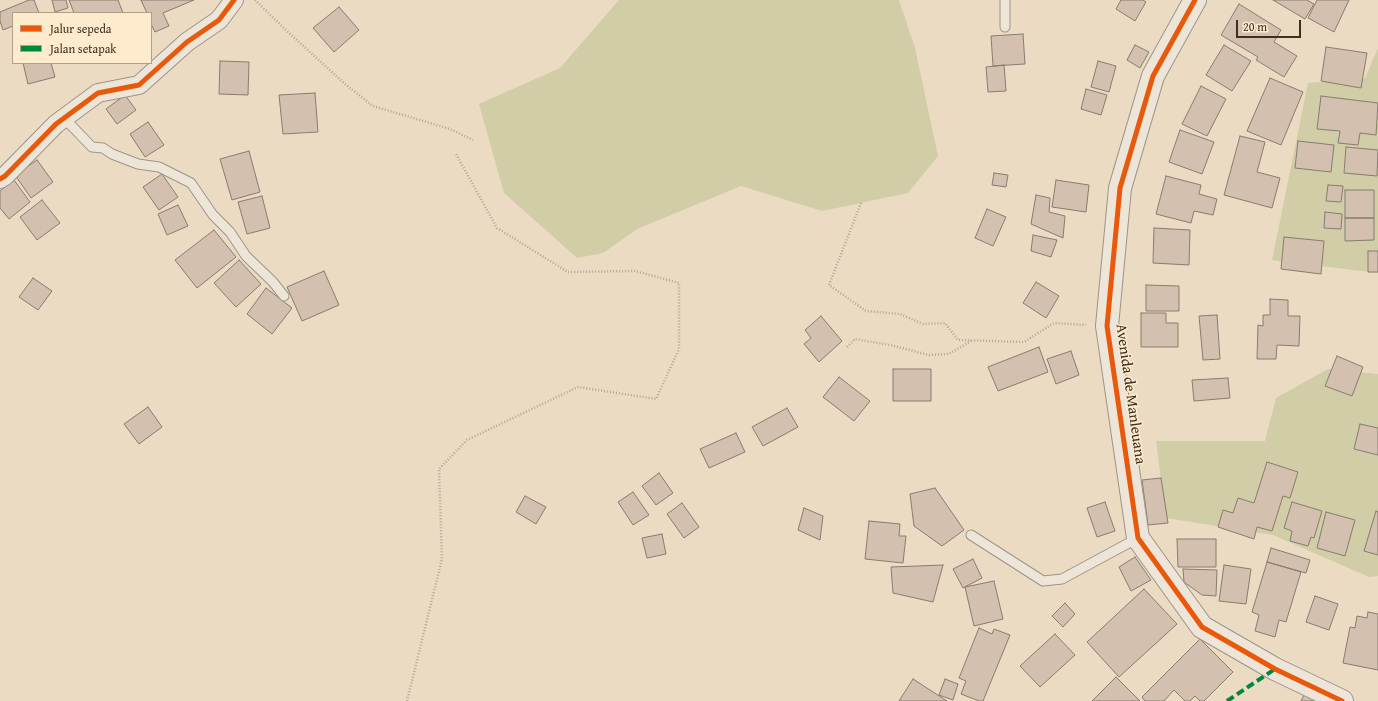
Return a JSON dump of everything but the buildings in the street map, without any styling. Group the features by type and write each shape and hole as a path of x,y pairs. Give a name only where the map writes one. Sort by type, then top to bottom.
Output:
{"street":[{"path":"0,179 64,118 98,93 139,85 187,42 219,20 234,0"},
{"name":"Avenida de Manleuana","path":"1195,0 1153,76 1120,188 1107,326 1138,538 1202,627 1275,669 1342,701"}],"lane":[{"path":"1004,0 1005,27"},
{"path":"64,118 92,147 103,148 112,154 138,164 159,167 191,183 213,215 230,232 246,256 274,282 284,296"},
{"path":"971,535 1043,581 1062,579 1138,538"}],"path":[{"path":"255,0 345,84 373,106 450,129 473,140"},
{"path":"407,701 442,559 439,469 467,440 578,387 656,399 679,349 679,283 635,271 568,272 497,228 456,154"},
{"path":"862,203 829,285 866,310 900,314 923,324 945,323 958,340 972,341 1024,342 1054,323 1107,326"},
{"path":"847,347 856,339 890,345 929,355 949,354 972,341"}],"shaded area":[{"path":"619,0 899,0 915,48 938,156 908,193 822,211 741,186 637,229 603,253 577,258 504,193 479,104 560,68"},
{"path":"1378,48 1378,273 1272,260 1308,83 1365,78"},
{"path":"1328,369 1378,374 1378,576 1369,577 1273,535 1166,518 1156,441 1265,441 1276,398"}],"marked path":[{"path":"1227,701 1275,669"}],"cycle path":[{"path":"0,179 5,176 56,124 98,93 139,85 187,42 219,20 234,0"},
{"path":"1195,0 1153,76 1120,188 1107,326 1138,538 1202,627 1275,669 1342,701"}]}
